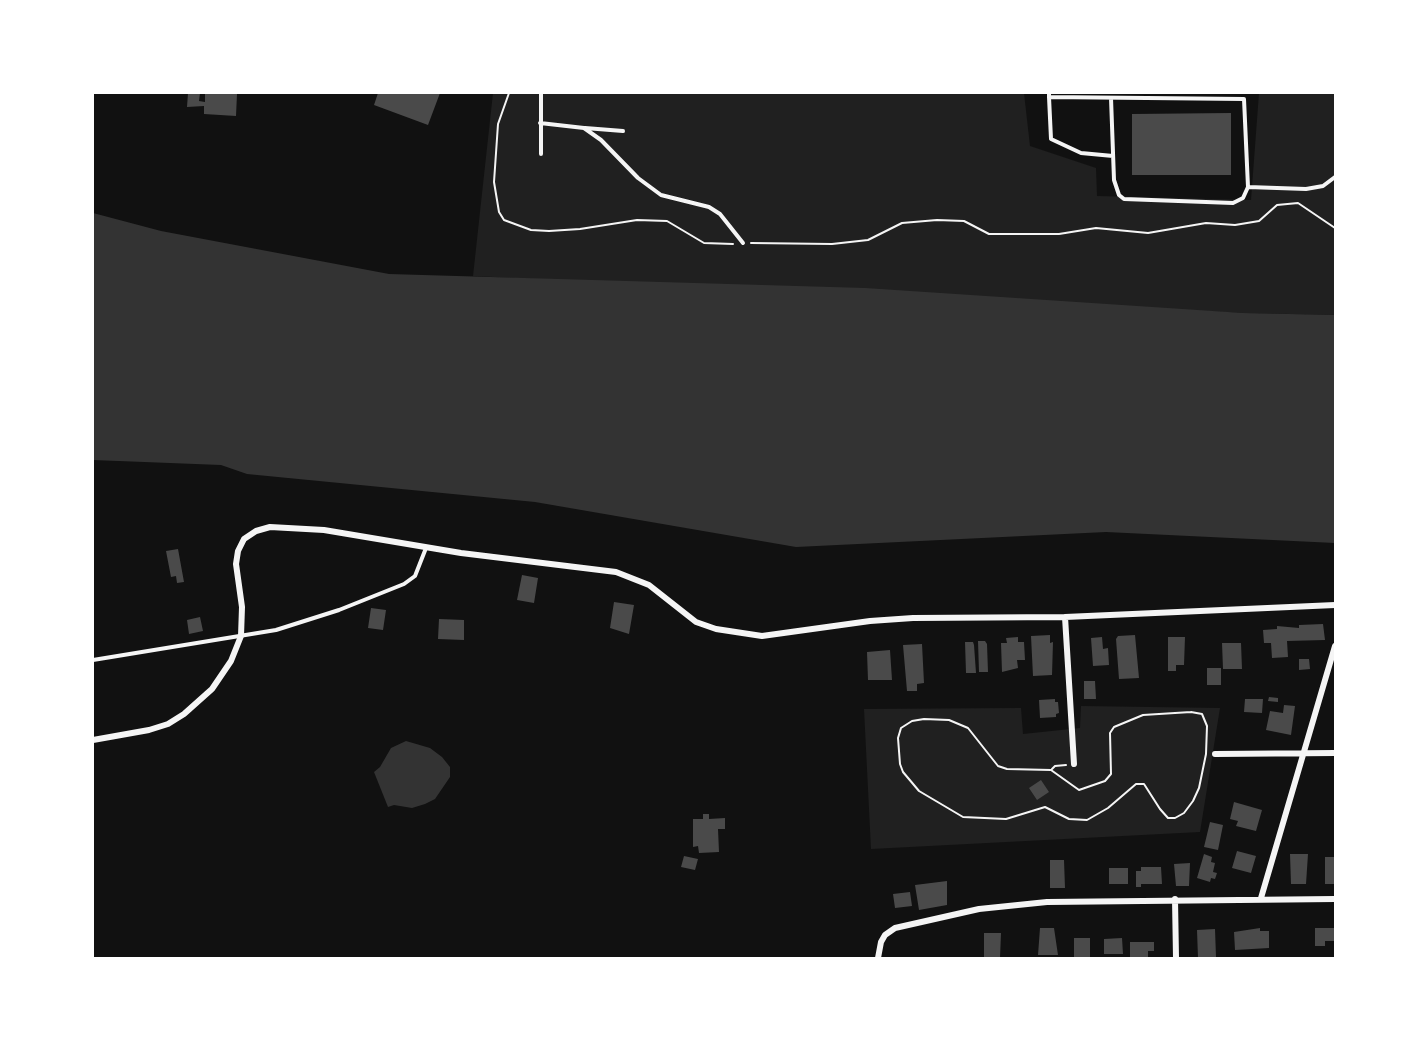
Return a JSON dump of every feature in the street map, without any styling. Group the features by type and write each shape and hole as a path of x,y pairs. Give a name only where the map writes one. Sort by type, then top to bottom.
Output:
{"street":[{"path":"93,740 150,730 184,714 222,675 231,661 241,636 243,620 237,558 244,539 256,531 270,527 305,528 426,547 616,572 650,585 696,622 716,629 762,636 870,621 956,617 1065,617 1335,605"},
{"path":"1065,617 1074,764"},
{"path":"1261,898 1335,646"},
{"path":"1215,754 1335,753"},
{"path":"1175,899 1176,958"},
{"path":"878,958 885,935 895,928 979,909 1047,902 1335,899"}],"lane":[{"path":"541,93 541,154"},
{"path":"1111,98 1115,188 1119,195 1129,201 1233,203 1244,198 1248,187 1244,99 1049,95 1051,139 1066,148 1081,153 1113,156"},
{"path":"540,123 623,131"},
{"path":"584,128 601,140 638,178 661,195 709,207 720,214 743,243"},
{"path":"1248,187 1306,189 1323,186 1335,177"},
{"path":"93,660 276,630 339,610 404,584 415,576 426,547"}],"path":[{"path":"509,93 498,124 494,173 499,212 504,220 523,228 549,231 580,230 637,220 667,220 704,243 832,244 868,240 903,223 937,220 964,221 989,234 1059,234 1096,228 1148,233 1206,223 1236,225 1259,221 1277,205 1298,203 1335,228"},
{"path":"1051,770 1079,790 1105,781 1111,774 1110,733 1114,727 1143,715 1191,712 1202,714 1207,726 1206,754 1199,788 1184,813 1168,818 1144,784 1136,784 1108,808 1087,820 1069,819 1045,807 1006,819 963,818 910,783 900,764 897,738 901,728 912,721 949,720 968,728 998,766 1007,769 1051,770 1055,766 1074,764"}],"shaded area":[{"path":"493,93 1024,93 1030,146 1096,168 1097,196 1251,200 1259,93 1335,93 1335,315 1243,313 473,276"},
{"path":"93,213 161,231 389,274 865,288 1243,313 1335,315 1335,543 1106,532 796,547 535,502 247,474 221,465 93,460"},
{"path":"1081,706 1220,708 1200,832 871,849 864,709 1021,708 1023,734 1080,728"},
{"path":"406,741 430,748 442,757 450,767 450,777 435,799 425,804 412,808 394,805 388,807 374,772 380,767 391,748"}],"building":[{"path":"188,93 200,93 199,101 205,102 205,93 237,94 236,116 204,114 204,106 187,107"},
{"path":"378,93 440,93 428,125 374,105"},
{"path":"1231,113 1231,175 1132,175 1132,114"},
{"path":"178,549 184,582 177,583 176,576 171,577 166,551"},
{"path":"522,575 538,578 534,603 517,600"},
{"path":"614,602 634,605 629,634 610,628"},
{"path":"371,608 386,610 383,630 368,628"},
{"path":"200,617 203,631 189,634 187,620"},
{"path":"439,619 464,620 464,640 438,639"},
{"path":"1323,624 1325,640 1287,641 1288,657 1272,658 1271,643 1264,643 1263,630 1277,629 1277,626 1299,628 1299,625"},
{"path":"1050,635 1050,643 1053,642 1052,675 1033,676 1031,636"},
{"path":"1135,635 1139,678 1119,679 1116,639 1118,636"},
{"path":"1018,637 1018,642 1024,642 1025,660 1017,660 1018,668 1002,672 1001,643 1007,643 1006,638"},
{"path":"1102,637 1103,649 1108,648 1109,665 1093,666 1091,638"},
{"path":"1168,637 1185,637 1184,665 1176,665 1176,671 1168,671"},
{"path":"978,641 985,641 987,644 988,672 979,672"},
{"path":"965,642 973,642 976,673 966,673"},
{"path":"1222,643 1241,643 1242,669 1223,669"},
{"path":"922,644 924,683 917,684 917,691 907,691 903,645"},
{"path":"890,650 892,680 868,680 867,652"},
{"path":"1299,659 1309,659 1310,669 1299,670"},
{"path":"1207,668 1221,668 1221,685 1207,685"},
{"path":"1084,681 1095,681 1096,699 1084,699"},
{"path":"1269,697 1278,698 1278,702 1268,701"},
{"path":"1055,699 1055,702 1058,702 1059,713 1056,717 1040,718 1039,700"},
{"path":"1245,699 1263,699 1262,713 1244,712"},
{"path":"1284,705 1295,706 1291,735 1266,730 1270,711 1283,713"},
{"path":"1041,780 1049,792 1037,800 1029,788"},
{"path":"1234,802 1262,810 1256,831 1236,826 1238,821 1230,819"},
{"path":"703,814 709,814 709,819 725,818 725,829 718,829 719,852 699,853 698,846 693,847 693,819 703,819"},
{"path":"1210,822 1223,825 1218,850 1204,847"},
{"path":"1237,851 1256,856 1251,873 1232,868"},
{"path":"1204,854 1212,857 1211,862 1215,863 1213,872 1217,873 1215,879 1211,878 1210,882 1197,878"},
{"path":"1290,854 1308,854 1306,884 1291,884"},
{"path":"684,856 698,859 695,870 681,867"},
{"path":"1325,857 1335,857 1335,884 1325,884"},
{"path":"1050,860 1064,860 1065,888 1050,888"},
{"path":"1190,863 1189,886 1176,886 1174,864"},
{"path":"1141,867 1161,867 1162,884 1141,884 1141,887 1136,887 1136,871 1141,871"},
{"path":"1109,868 1128,868 1128,884 1109,884"},
{"path":"947,881 947,905 919,910 915,885"},
{"path":"910,892 912,906 895,908 893,894"},
{"path":"1040,928 1054,928 1058,955 1038,955"},
{"path":"1260,928 1260,931 1269,931 1269,948 1235,950 1234,932"},
{"path":"1315,928 1334,928 1334,941 1325,941 1325,946 1315,946"},
{"path":"1215,929 1216,957 1198,958 1197,930"},
{"path":"984,933 1001,933 1000,958 984,958"},
{"path":"1074,938 1090,938 1090,958 1074,958"},
{"path":"1122,938 1123,954 1104,954 1104,939"},
{"path":"1130,942 1154,942 1154,951 1148,951 1148,958 1130,958"}]}
